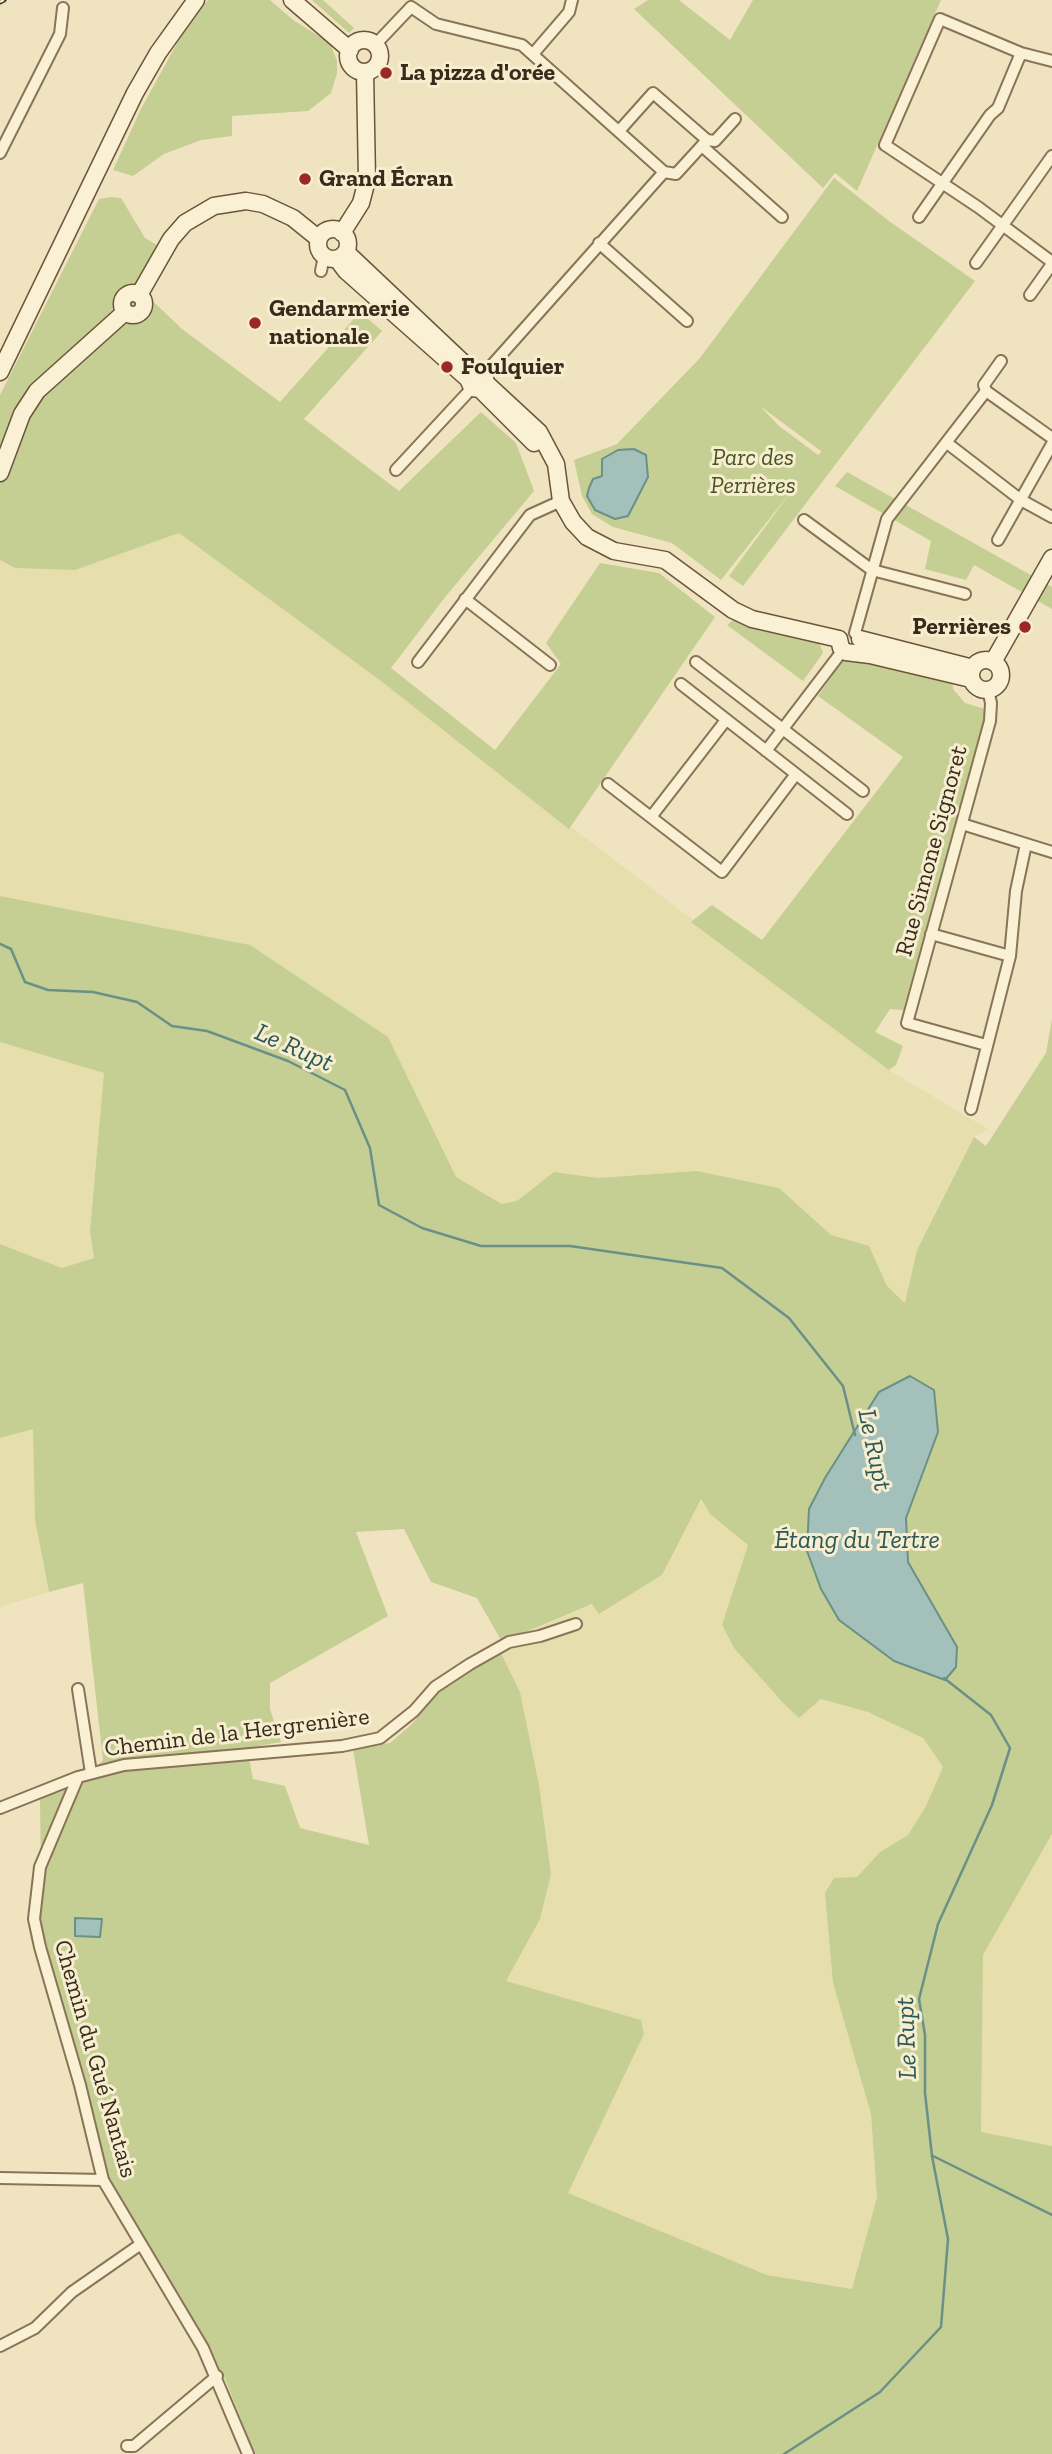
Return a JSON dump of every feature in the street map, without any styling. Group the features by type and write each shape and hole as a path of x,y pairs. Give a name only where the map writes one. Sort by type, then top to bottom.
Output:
{"street":[{"path":"0,372 135,93 151,53 188,0"},
{"path":"135,93 158,53 196,0"},
{"path":"292,0 353,46"},
{"path":"305,0 353,46"},
{"path":"533,54 569,12 572,0"},
{"path":"375,45 411,7 436,24 522,45 664,172 676,174 705,143 715,141 735,119"},
{"path":"0,153 60,34 63,8"},
{"path":"1030,295 1052,263 1002,224 885,145 940,19 1021,53 1052,61"},
{"path":"353,46 366,41 375,45 380,54 378,64 365,72"},
{"path":"353,46 351,65 365,72"},
{"path":"919,217 988,116 998,108 1021,53"},
{"path":"342,233 361,203 367,180 365,72"},
{"path":"619,131 653,93 782,217"},
{"path":"976,263 1052,156"},
{"path":"396,470 664,172"},
{"path":"0,472 22,414 37,391 125,312 122,306 126,296 139,295 185,223 214,206 246,201 263,204 293,218 319,239 320,252 332,259 539,432 556,464 561,501 578,529 596,544 626,554 665,559 733,610 752,619 972,674"},
{"path":"319,239 329,230 342,233"},
{"path":"332,259 348,245 342,233"},
{"path":"599,243 687,321"},
{"path":"998,540 1052,441 986,391 984,385 1001,361"},
{"path":"766,751 850,643 887,519 986,391"},
{"path":"947,443 1021,500 1052,517"},
{"path":"418,662 530,515 561,501"},
{"path":"804,520 872,570 965,594"},
{"path":"993,662 1052,558"},
{"path":"465,598 550,665"},
{"path":"981,661 993,662 999,670 1000,681 988,690 978,688 972,674 981,661"},
{"path":"696,662 863,791"},
{"path":"681,684 847,814"},
{"name":"Rue Simone Signoret","path":"986,1045 907,1023 990,721 992,702 988,690"},
{"path":"651,817 726,720"},
{"path":"608,784 722,872 796,774"},
{"path":"962,824 1052,852"},
{"path":"971,1109 1010,956 1016,891 1026,844"},
{"path":"931,934 1010,956"},
{"name":"Chemin de la Hergrenière","path":"0,1808 91,1773 158,1760 342,1746 380,1738 414,1711 435,1687 470,1664 509,1642 540,1636 576,1624"},
{"path":"78,1689 91,1773"},
{"name":"Chemin du Gué Nantais","path":"78,1777 40,1867 34,1919 103,2180 217,2376 248,2454"},
{"path":"0,2178 103,2180"},
{"path":"0,2346 35,2329 72,2292 141,2244"},
{"path":"127,2446 134,2446 217,2376"}],"shaded area":[{"path":"179,533 374,676 889,1070 988,1129 974,1137 917,1250 906,1303 887,1286 869,1247 831,1235 779,1188 697,1171 598,1178 554,1172 517,1201 503,1204 456,1177 434,1134 250,945 0,896 0,560 16,568 75,570"},
{"path":"0,1042 105,1073 90,1231 94,1258 62,1268 0,1244"},
{"path":"33,1428 35,1520 49,1592 0,1607 0,1438"},
{"path":"700,1499 710,1514 748,1545 722,1625 734,1648 784,1704 799,1718 821,1699 868,1712 923,1738 943,1767 926,1806 908,1835 880,1852 857,1877 833,1983 871,2114 877,2197 852,2289 767,2275 568,2193 644,2034 640,2020 505,1981 540,1919 551,1874 539,1785 520,1692 497,1645 593,1604 600,1614 662,1575"},
{"path":"1052,1834 1052,2146 981,2133 983,1955"}],"green space":[{"path":"208,0 270,0 293,20 330,43 337,61 337,73 331,93 308,111 232,116 232,136 201,140 164,154 133,176 113,170 141,109 187,25"},
{"path":"312,0 323,0 354,28 349,33"},
{"path":"648,0 679,0 730,40 753,0 941,0 857,191 835,173 823,188 634,9"},
{"name":"Parc des Perrières","path":"834,178 889,221 975,281 743,586 729,576 793,489 721,580 672,543 613,527 592,514 582,496 574,460 617,444 700,358","holes":["760,406 821,451 818,455 779,426"]},
{"path":"121,198 145,238 162,248 139,288 182,329 280,402 360,312 382,331 304,419 399,491 481,412 516,443 534,491 446,596 391,668 495,750 561,664 546,643 600,563 659,573 715,617 569,829 381,681 179,533 75,570 15,568 0,560 0,395 99,199"},
{"path":"847,472 1052,587 1052,609 974,565 966,580 925,569 931,541 835,486"},
{"path":"733,620 761,631 820,644 823,653 803,681 727,625"},
{"path":"860,656 952,680 953,689 965,703 988,710 903,1010 890,1009 875,1032 903,1046 896,1065 889,1070 691,922 712,905 762,940 903,757 818,696 843,660"},
{"path":"0,896 250,945 388,1037 456,1177 502,1204 517,1201 554,1172 598,1178 697,1171 779,1188 831,1235 869,1246 887,1286 905,1303 917,1250 974,1137 986,1146 1046,1053 1052,1019 1052,1834 983,1955 981,2132 1052,2146 1052,2454 255,2454 225,2379 108,2179 86,2083 43,1942 38,1905 41,1874 40,1798 84,1779 103,1760 83,1583 49,1592 35,1520 33,1429 0,1438 0,1244 62,1268 94,1258 90,1231 104,1073 0,1042","holes":["701,1499 710,1514 748,1545 722,1625 734,1648 784,1704 799,1718 821,1699 868,1712 923,1738 943,1767 926,1806 908,1835 880,1852 857,1877 834,1878 825,1893 833,1983 871,2114 877,2197 852,2289 767,2275 568,2193 644,2034 641,2020 506,1981 540,1919 551,1874 539,1785 520,1692 497,1645 434,1697 412,1724 390,1743 353,1749 369,1845 300,1828 285,1786 253,1779 247,1748 281,1742 270,1709 270,1683 388,1616 356,1532 404,1529 431,1582 477,1598 502,1642 592,1604 599,1614 662,1575"]}],"water":[{"path":"634,449 646,455 648,477 628,516 615,519 595,510 587,496 589,488 593,479 602,476 602,459 618,450"},
{"name":"Étang du Tertre","path":"910,1376 934,1390 938,1432 906,1518 908,1562 957,1647 956,1667 945,1680 894,1661 839,1620 821,1589 807,1551 809,1509 825,1478 879,1392"},
{"path":"75,1918 102,1919 100,1937 75,1936"}],"waterway":[{"name":"Le Rupt","path":"0,944 11,949 25,982 48,990 93,992 137,1002 172,1026 207,1031 288,1061 345,1090 370,1148 379,1205 422,1228 481,1246 570,1246 722,1268 789,1318 843,1386 855,1435"},
{"name":"Le Rupt","path":"784,2454 880,2392 941,2327 948,2239 932,2156 925,2093 925,2035 919,1999 938,1924 992,1805 1010,1748 991,1715 944,1678"},
{"path":"933,2156 1052,2215"}],"railway":[{"path":"0,2 4,0"}],"place":[{"name":"La pizza d'orée","path":"386,73"},
{"name":"Grand Écran","path":"305,179"},
{"name":"Gendarmerie nationale","path":"255,323"},
{"name":"Foulquier","path":"447,367"},
{"name":"Perrières","path":"1025,627"}]}
